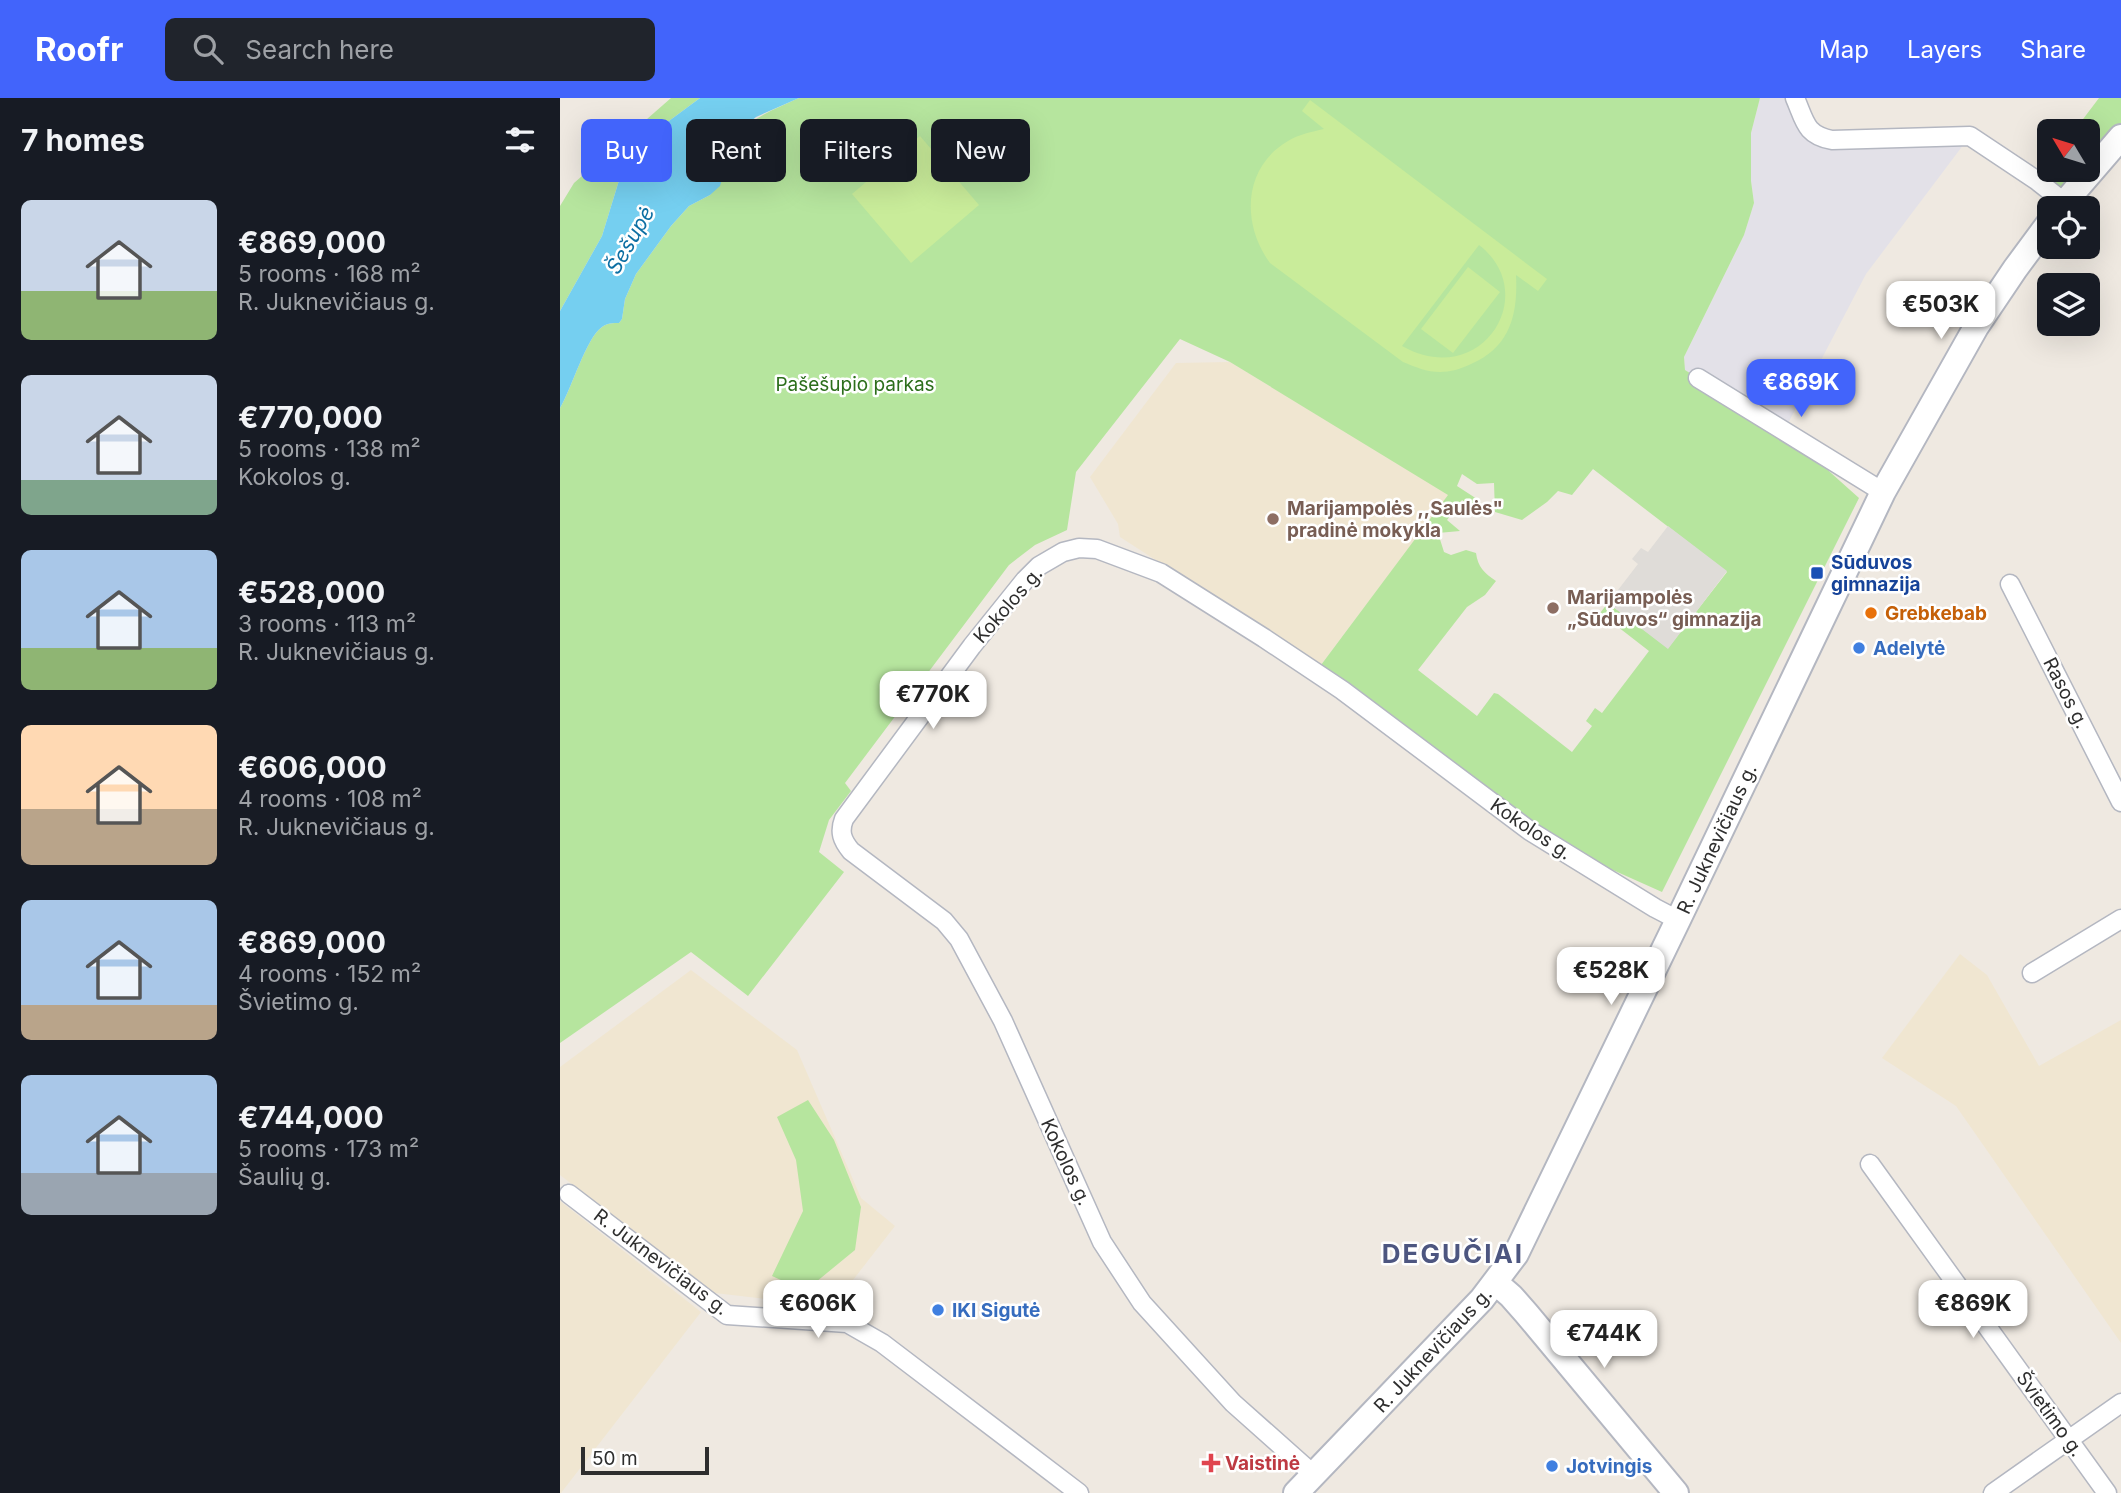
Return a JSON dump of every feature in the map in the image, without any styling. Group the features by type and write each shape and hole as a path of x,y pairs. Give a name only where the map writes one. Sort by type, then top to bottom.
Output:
{"street":[{"path":"1795,98 1809,131 1819,138 1832,140 1970,136 2036,180 2053,196"},
{"path":"2070,196 2121,137"},
{"name":"R. Juknevičiaus g.","path":"1296,1493 1468,1315 1496,1283 1516,1254 1883,492 1976,327 2037,239"},
{"path":"1698,378 1883,492"},
{"name":"Kokolos g.","path":"1314,1475 1233,1403 1142,1303 1102,1242 1003,1021 960,939 944,920 851,851 841,836 844,819 1024,580 1039,566 1063,552 1079,548 1097,549 1161,573 1264,638 1342,690 1530,831 1678,920"},
{"name":"Rasos g.","path":"2010,584 2121,802"},
{"path":"2032,973 2121,919"},
{"name":"Švietimo g.","path":"1870,1164 2107,1493"},
{"name":"R. Juknevičiaus g.","path":"569,1194 727,1315 848,1323 882,1343 1079,1493"},
{"path":"1496,1283 1526,1313 1676,1493"},
{"path":"1993,1493 2121,1403"}],"shaded area":[{"path":"1760,98 1795,98 1809,131 1970,136 1866,274 1784,431 1685,370 1684,357 1744,235 1754,203 1751,133"},
{"name":"Marijampolės ,,Saulės\" pradinė mokykla","path":"1230,362 1449,495 1320,666 1120,537 1118,524 1090,477 1176,363"},
{"path":"1668,526 1727,571 1668,649 1608,603 1638,564 1632,559 1641,548 1648,552"},
{"path":"1960,954 1987,975 2039,1066 2121,1020 2121,1343 1956,1106 1882,1058"},
{"path":"691,970 797,1050 861,1198 895,1226 832,1307 715,1293 560,1175 560,1067"},
{"path":"560,1201 701,1312 561,1493 560,1493"}],"green space":[{"path":"671,98 700,98 672,119 647,119"},
{"name":"Pašešupio parkas","path":"799,98 1760,98 1751,133 1754,203 1744,235 1684,357 1685,370 1784,431 1859,498 1662,892 1539,837 1321,665 1448,495 1230,362 1180,339 1076,472 1067,530 1035,545 1009,565 845,783 851,791 829,820 819,852 844,872 748,996 691,952 560,1043 560,408 590,341 604,326 619,323 622,319 625,299 636,274 689,206 710,195 720,182 786,182 786,119 756,119","holes":["1593,469 1727,572 1668,648 1608,603 1600,613 1649,651 1602,713 1595,708 1586,721 1592,726 1572,752 1498,694 1494,693 1477,716 1418,670 1467,607 1485,595 1496,581 1482,569 1476,553 1466,550 1451,555 1444,552 1438,533 1460,531 1447,520 1462,500 1475,510 1477,499 1457,486 1462,474 1477,484 1494,483 1495,512 1522,520 1558,491 1572,495"]},
{"path":"2099,98 2121,98 2121,137 2100,161 2100,119 2083,119"},
{"path":"1310,100 1547,279 1538,291 1516,275 1513,316 1503,339 1495,349 1484,357 1452,371 1435,372 1403,362 1270,263 1254,231 1251,197 1262,166 1273,152 1288,141 1324,129 1302,111","holes":["1479,245 1497,265 1505,287 1503,310 1494,330 1478,346 1457,356 1431,357 1402,346"]},
{"path":"920,136 931,149 931,182 959,182 979,205 911,263 852,194 866,182 917,182 917,139"},
{"path":"581,177 581,182 618,182 602,236 560,311 560,206"},
{"path":"2039,182 2082,182 2069,196 2056,196"},
{"path":"1468,267 1500,292 1453,353 1421,329"},
{"path":"808,1100 834,1140 861,1207 855,1250 805,1291 772,1276 803,1211 796,1160 777,1117"}],"water":[{"name":"Šešupė","path":"700,98 799,98 754,119 686,119 686,182 721,182 720,186 710,195 689,206 636,274 625,299 622,319 619,323 604,326 590,341 560,408 560,311 602,236 618,182 672,182 672,119"}],"place":[{"name":"Marijampolės ,,Saulės\" pradinė mokykla","path":"1273,519"},
{"name":"Sūduvos gimnazija","path":"1817,573"},
{"name":"Marijampolės „Sūduvos“ gimnazija","path":"1553,608"},
{"name":"Grebkebab","path":"1871,613"},
{"name":"Adelytė","path":"1859,648"},
{"name":"IKI Sigutė","path":"938,1310"},
{"name":"Vaistinė","path":"1211,1463"},
{"name":"Jotvingis","path":"1552,1466"}],"district":[{"name":"DEGUČIAI","path":"1453,1253"}]}
